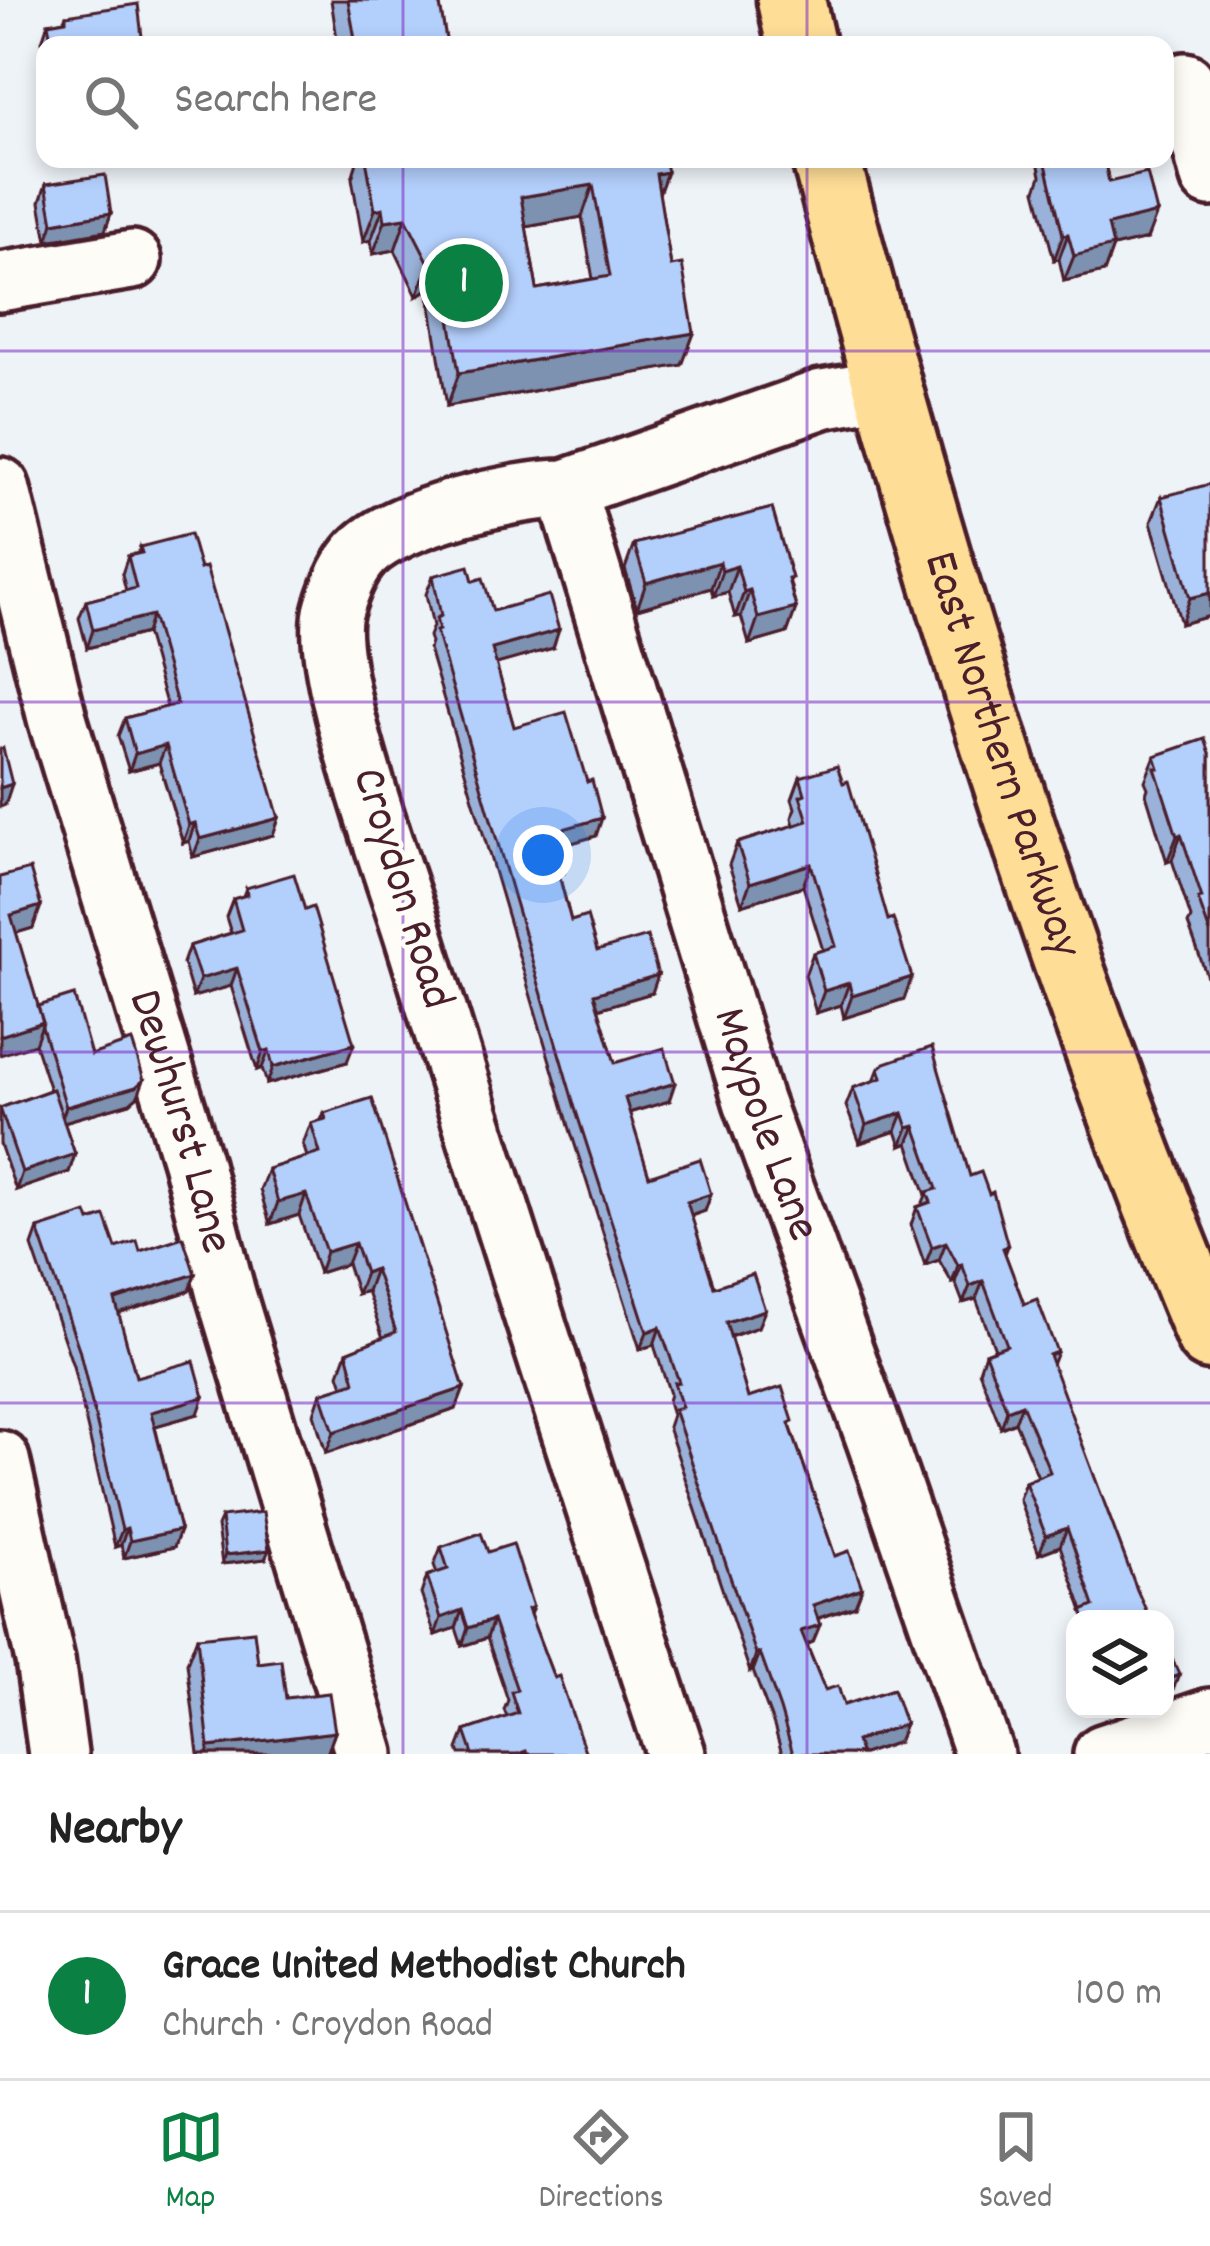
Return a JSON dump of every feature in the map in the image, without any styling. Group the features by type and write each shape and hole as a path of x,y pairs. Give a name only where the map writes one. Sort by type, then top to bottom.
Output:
{"main road":[{"path":"791,0 799,36"},
{"name":"East Northern Parkway","path":"828,168 886,388 967,664 1071,973 1210,1336"}],"street":[{"path":"1187,82 1210,177"},
{"path":"0,282 132,260"},
{"name":"Croydon Road","path":"676,1754 391,865 335,675 332,615 348,571 364,551 420,519 540,489 566,489 822,400 886,388"},
{"name":"Dewhurst Lane","path":"0,487 57,718 365,1754"},
{"name":"Maypole Lane","path":"566,489 753,1101 877,1440 984,1754"},
{"path":"0,1460 45,1660 58,1754"},
{"path":"1102,1754 1210,1718"}],"building":[{"path":"348,0 439,0 445,36 354,36"},
{"path":"138,4 142,36 50,36 48,23 66,20 66,15"},
{"path":"368,168 666,168 667,172 656,174 671,266 682,264 694,333 459,373 440,257 429,263 406,218 385,221 383,208 375,210","holes":["593,185 610,276 537,289 521,197"]},
{"path":"1047,168 1106,168 1109,182 1147,173 1157,213 1108,225 1113,246 1074,256 1068,234 1063,235"},
{"path":"105,175 111,213 53,223 46,184"},
{"path":"1210,484 1210,593 1190,598 1161,497"},
{"path":"772,508 796,608 758,618 737,566 722,571 720,562 646,583 634,544"},
{"path":"190,534 200,569 206,567 279,818 200,839 195,823 189,825 166,745 135,754 125,718 177,704 152,615 93,630 86,601 136,588 128,556 142,553 140,547"},
{"path":"469,566 473,581 483,578 493,611 549,595 559,630 492,649 514,727 566,712 587,782 592,780 602,818 563,829 571,856 555,860 571,921 587,916 597,951 647,936 658,975 594,994 615,1063 664,1048 675,1083 625,1098 649,1176 700,1159 711,1194 687,1202 714,1287 753,1274 765,1310 726,1322 748,1398 782,1387 793,1421 789,1423 835,1556 849,1551 862,1588 813,1605 820,1625 801,1631 825,1690 838,1686 844,1705 893,1689 905,1724 856,1741 860,1752 855,1754 793,1754 674,1409 682,1407 674,1383 679,1382 660,1327 647,1332 575,1108 436,631 436,618 441,616 433,576"},
{"path":"1205,739 1210,753 1210,933 1181,834 1177,836 1155,768 1159,768 1155,756"},
{"path":"0,749 12,784 0,788"},
{"path":"837,766 843,783 848,781 888,920 893,918 912,977 852,996 849,983 824,991 813,953 836,946 811,864 750,883 737,843 808,821 800,777"},
{"path":"30,869 41,906 11,915 43,1022 0,1036 0,877"},
{"path":"294,874 305,910 313,907 354,1044 273,1067 269,1050 263,1052 237,968 200,979 189,946 242,930 233,899 247,895 246,888"},
{"path":"74,995 91,1055 132,1041 144,1080 136,1087 66,1107 38,1006"},
{"path":"932,1047 970,1176 981,1172 989,1194 993,1192 1008,1246 1003,1248 1024,1304 1037,1299 1057,1352 1049,1355 1146,1610 1084,1610 1094,1606 1067,1528 1046,1536 1025,1482 1050,1472 1022,1404 1007,1410 985,1353 1007,1345 983,1281 970,1286 946,1242 932,1247 917,1207 931,1202 927,1192 937,1189 915,1126 908,1128 903,1113 866,1125 853,1088 882,1078 879,1068"},
{"path":"53,1089 75,1154 22,1172 0,1108"},
{"path":"372,1098 464,1388 334,1432 321,1393 355,1382 347,1352 396,1332 375,1269 365,1273 355,1243 326,1252 306,1194 278,1202 268,1169 320,1153 311,1123 326,1119 324,1113"},
{"path":"87,1213 90,1221 105,1216 116,1248 137,1241 140,1251 183,1237 195,1274 115,1300 136,1377 194,1361 204,1397 151,1412 180,1530 130,1541 127,1528 122,1530 79,1349 38,1229"},
{"path":"263,1512 269,1550 225,1555 221,1517"},
{"path":"481,1533 488,1552 513,1544 533,1607 528,1609 554,1678 559,1676 586,1754 473,1754 465,1731 518,1713 511,1692 517,1690 493,1620 468,1628 462,1610 441,1618 427,1576 448,1569 441,1547"},
{"path":"254,1631 258,1663 281,1660 286,1698 329,1693 335,1732 209,1747 197,1637"}],"place":[{"name":"Grace United Methodist Church","path":"464,283"}]}
